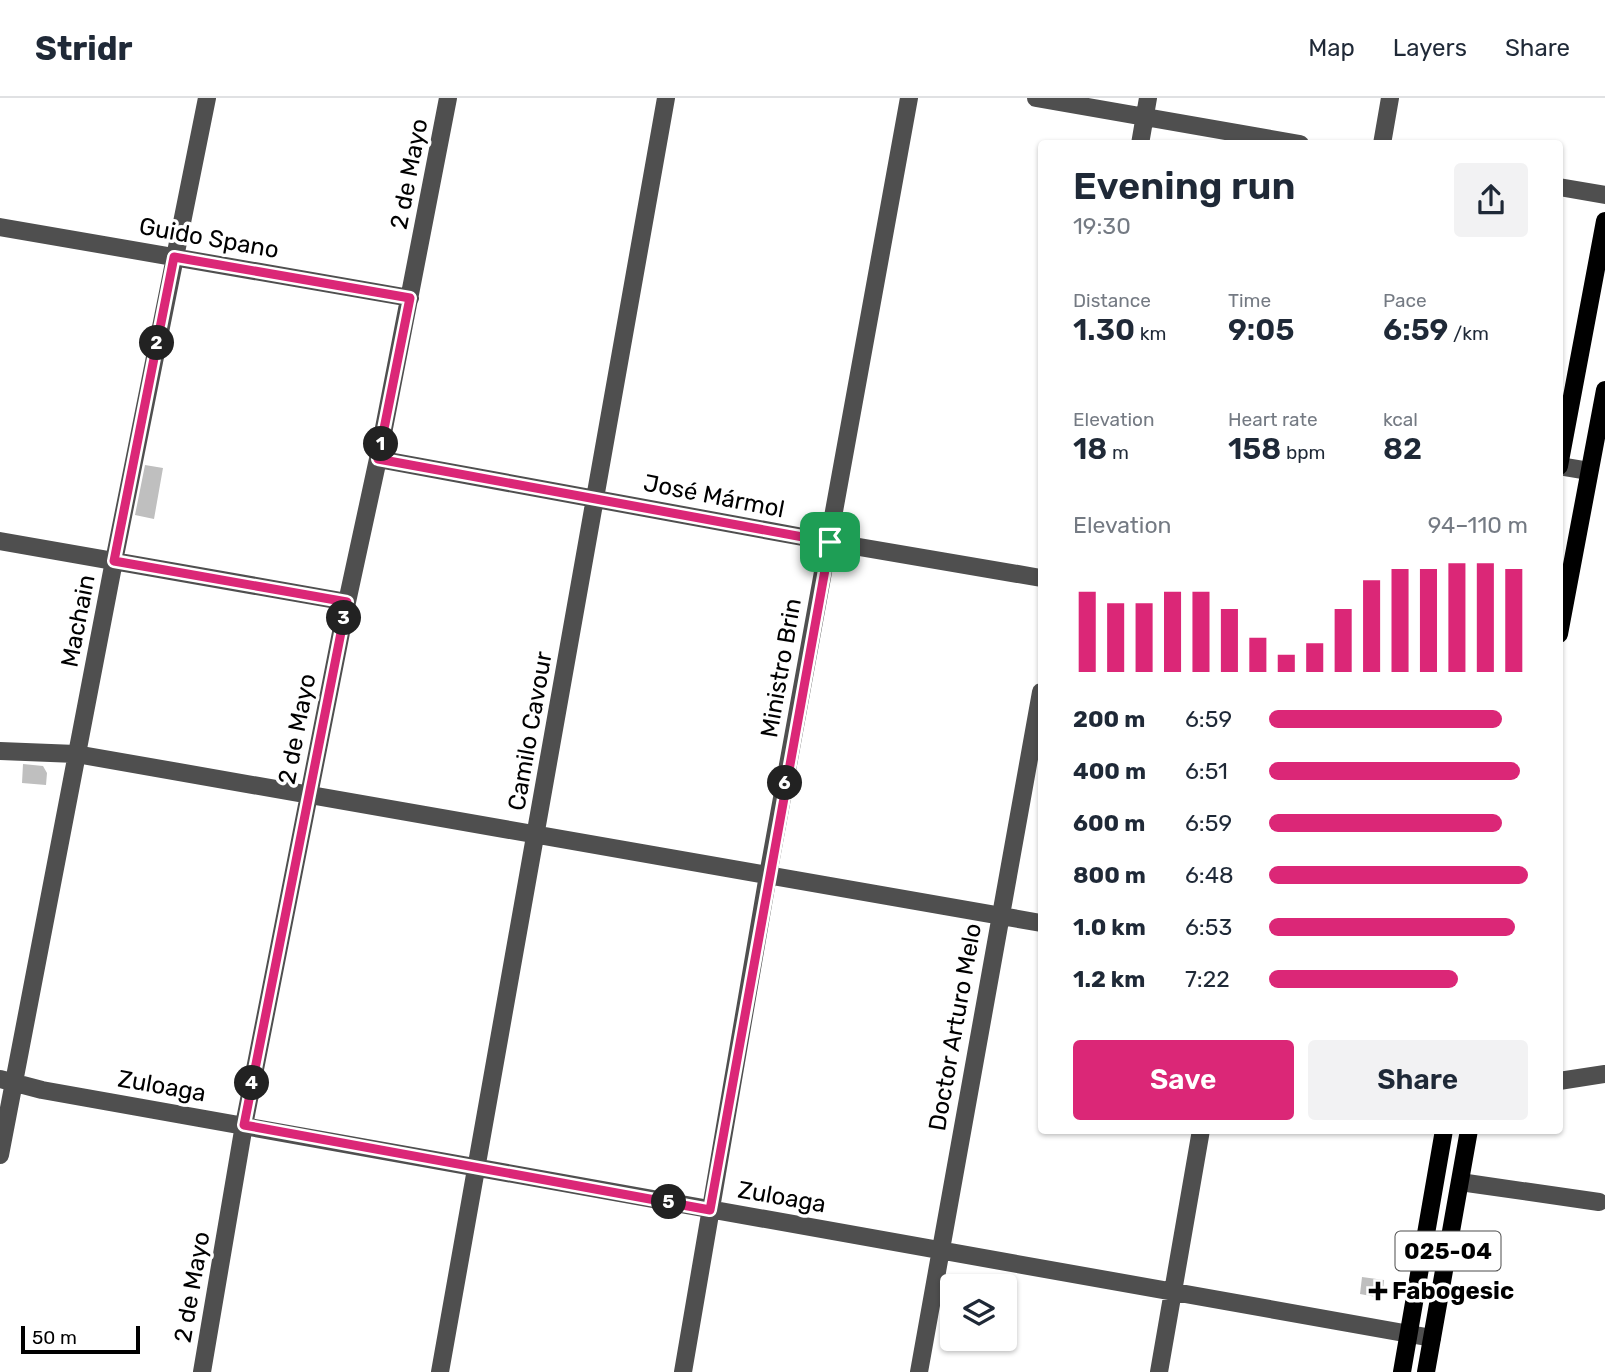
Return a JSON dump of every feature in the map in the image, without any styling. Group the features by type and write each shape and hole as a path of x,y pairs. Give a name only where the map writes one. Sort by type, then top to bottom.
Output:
{"main road":[{"path":"1563,445 1605,220"},
{"path":"1563,612 1605,390"},
{"name":"025-04","path":"1402,1372 1443,1134"},
{"name":"025-04","path":"1426,1372 1468,1134"}],"street":[{"name":"Machain","path":"0,1155 7,1081 76,754 207,98"},
{"name":"2 de Mayo","path":"202,1372 244,1125 448,98"},
{"name":"Camilo Cavour","path":"440,1372 666,98"},
{"name":"Ministro Brin","path":"683,1372 768,875 909,98"},
{"path":"1036,98 1278,140"},
{"path":"1141,140 1149,98"},
{"path":"1383,140 1390,98"},
{"path":"1563,188 1605,195"},
{"name":"Guido Spano","path":"0,227 410,298"},
{"name":"José Mármol","path":"378,459 1038,577"},
{"path":"1563,467 1589,471"},
{"path":"0,541 347,602"},
{"name":"Doctor Arturo Melo","path":"919,1372 1038,708"},
{"path":"0,751 76,754 1038,922"},
{"path":"1563,1080 1605,1074"},
{"name":"Zuloaga","path":"7,1081 42,1090 1432,1338"},
{"path":"1159,1372 1200,1134"},
{"path":"1460,1182 1599,1202"}],"building":[{"path":"145,465 163,468 154,519 135,515"},
{"path":"23,764 43,766 47,773 46,785 22,783"},
{"path":"1362,1277 1384,1280 1383,1292 1376,1297 1360,1294"}],"place":[{"name":"Fabogesic","path":"1378,1291"}],"route":[{"path":"174,257 410,298 378,459 830,542 768,875 710,1210 244,1125 347,602 114,561 174,257"}]}
